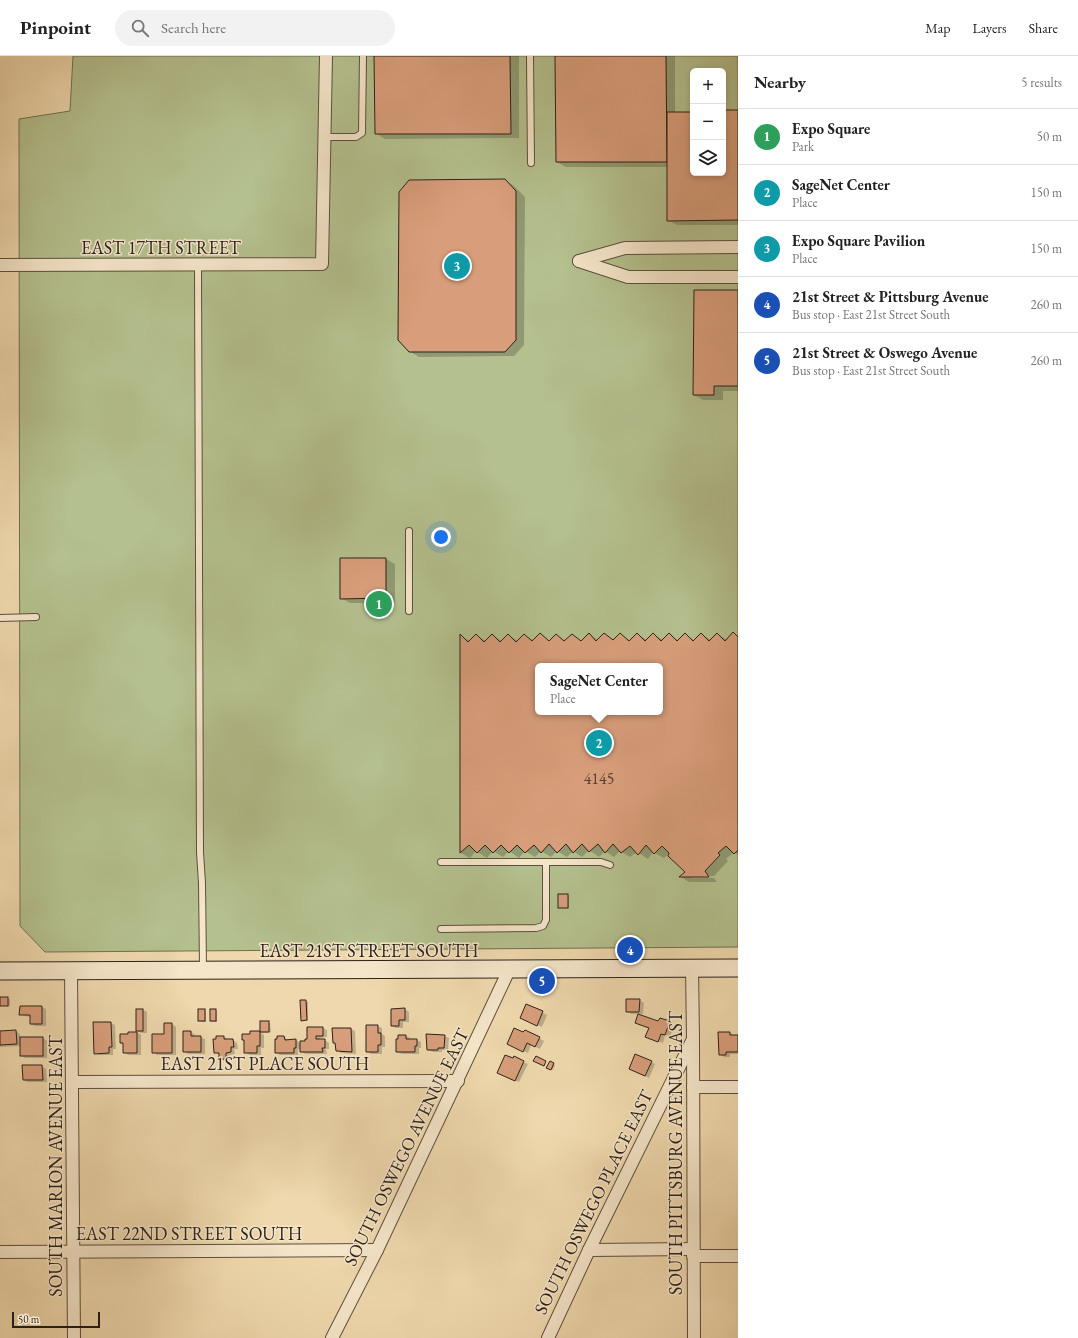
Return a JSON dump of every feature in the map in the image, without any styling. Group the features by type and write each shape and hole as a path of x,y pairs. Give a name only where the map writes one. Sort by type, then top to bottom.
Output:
{"main road":[{"name":"EAST 21ST STREET SOUTH","path":"0,971 738,968"}],"street":[{"path":"324,137 326,56"},
{"name":"EAST 17TH STREET","path":"0,265 322,264 324,137"},
{"path":"738,247 625,248 579,261 628,277 738,277"},
{"name":"SOUTH PITTSBURG AVENUE EAST","path":"692,968 694,1338"},
{"name":"SOUTH OSWEGO AVENUE EAST","path":"332,1338 377,1250 458,1081 509,970"},
{"name":"SOUTH MARION AVENUE EAST","path":"71,971 74,1338"},
{"name":"SOUTH OSWEGO PLACE EAST","path":"548,1338 589,1250 693,1038"},
{"name":"EAST 21ST PLACE SOUTH","path":"72,1082 458,1081"},
{"path":"693,1087 738,1087"},
{"name":"EAST 22ND STREET SOUTH","path":"0,1252 377,1250"},
{"path":"589,1250 738,1256"}],"lane":[{"path":"324,137 356,137 362,133 363,56"},
{"path":"530,56 531,163"},
{"path":"198,264 200,852 203,970"},
{"path":"409,531 409,611"},
{"path":"0,618 36,617"},
{"path":"441,862 601,862 610,865"},
{"path":"441,929 536,928 543,926 546,920 546,862"}],"green space":[{"path":"73,56 738,56 738,947 45,952 20,926 19,119 70,111"}],"building":[{"path":"374,56 510,56 511,134 375,134"},
{"path":"555,56 666,56 667,162 556,162"},
{"path":"726,110 738,110 738,220 667,221 667,112 690,112 690,176 726,176"},
{"path":"505,179 516,191 516,340 505,352 409,352 398,340 399,192 409,180"},
{"path":"694,290 738,290 738,386 714,386 714,395 693,395"},
{"path":"340,558 386,558 386,598 340,599"},
{"path":"733,632 738,637 738,850 734,854 726,846 718,853 720,855 705,871 709,877 679,877 685,872 668,856 669,853 662,846 654,854 646,845 638,855 630,846 621,853 613,844 605,853 598,844 589,852 582,844 573,853 566,844 557,853 549,844 541,853 534,845 525,853 517,845 509,853 501,845 493,853 485,845 477,853 469,845 460,853 460,634 468,642 476,634 484,642 492,634 500,642 508,634 516,642 524,634 532,641 540,633 549,641 556,634 564,641 572,634 581,641 589,633 596,641 604,633 613,640 620,633 629,641 637,633 645,641 653,633 661,641 669,633 677,641 685,633 693,641 701,633 709,641 717,633 725,641"},
{"path":"558,894 568,894 568,908 558,908"},
{"path":"0,997 8,997 8,1006 0,1006"},
{"path":"626,999 640,999 639,1012 626,1012"},
{"path":"300,1000 306,1000 307,1020 301,1021"},
{"path":"526,1004 543,1011 537,1026 520,1018"},
{"path":"20,1006 42,1006 42,1024 30,1024 30,1015 19,1015"},
{"path":"405,1008 405,1020 399,1020 399,1026 391,1026 391,1009"},
{"path":"136,1009 143,1009 143,1031 136,1031"},
{"path":"198,1009 205,1009 205,1021 198,1021"},
{"path":"210,1009 216,1009 216,1021 210,1021"},
{"path":"638,1014 658,1021 660,1018 670,1021 665,1035 661,1034 658,1042 645,1037 649,1028 635,1023"},
{"path":"260,1021 269,1021 269,1032 260,1032"},
{"path":"93,1022 111,1022 112,1047 109,1047 109,1053 94,1054"},
{"path":"164,1023 172,1023 172,1053 152,1053 152,1034 164,1034"},
{"path":"366,1025 378,1025 378,1033 381,1033 381,1045 378,1045 378,1052 366,1052"},
{"path":"307,1027 323,1027 323,1036 316,1036 316,1039 325,1039 325,1048 322,1048 323,1052 300,1052 300,1041 305,1041 305,1039 307,1039"},
{"path":"332,1028 351,1028 352,1052 336,1051 335,1043 333,1043"},
{"path":"514,1028 523,1032 525,1030 540,1037 535,1047 527,1043 523,1052 507,1044"},
{"path":"16,1030 17,1044 0,1045 0,1031"},
{"path":"183,1031 191,1031 191,1036 201,1036 201,1052 183,1052"},
{"path":"250,1031 260,1031 260,1046 257,1046 257,1053 244,1053 244,1040 242,1040 242,1034 250,1034"},
{"path":"128,1032 137,1032 137,1053 123,1053 123,1043 120,1043 120,1034 128,1034"},
{"path":"718,1032 730,1032 730,1035 738,1035 738,1052 726,1052 726,1055 719,1055"},
{"path":"426,1034 445,1035 444,1048 438,1048 438,1050 427,1050"},
{"path":"398,1035 406,1035 406,1039 417,1039 415,1052 396,1052 396,1039 398,1039"},
{"path":"216,1036 224,1036 224,1039 233,1039 234,1047 231,1047 231,1052 226,1053 226,1059 219,1059 219,1053 214,1053 213,1039 216,1039"},
{"path":"277,1036 284,1036 285,1040 296,1039 296,1048 294,1048 294,1053 275,1053 275,1039 277,1039"},
{"path":"20,1037 43,1037 43,1056 20,1056"},
{"path":"635,1054 652,1061 645,1076 629,1069"},
{"path":"505,1055 513,1058 514,1056 524,1061 515,1081 497,1073"},
{"path":"536,1056 546,1061 544,1066 533,1061"},
{"path":"550,1061 554,1063 551,1070 546,1068"},
{"path":"22,1065 42,1065 43,1080 23,1080"}],"place":[{"name":"Expo Square Pavilion","path":"457,266"},
{"name":"Expo Square","path":"379,604"},
{"name":"SageNet Center","path":"599,743"},
{"name":"21st Street & Pittsburg Avenue","path":"630,950"},
{"name":"21st Street & Oswego Avenue","path":"542,981"}]}
